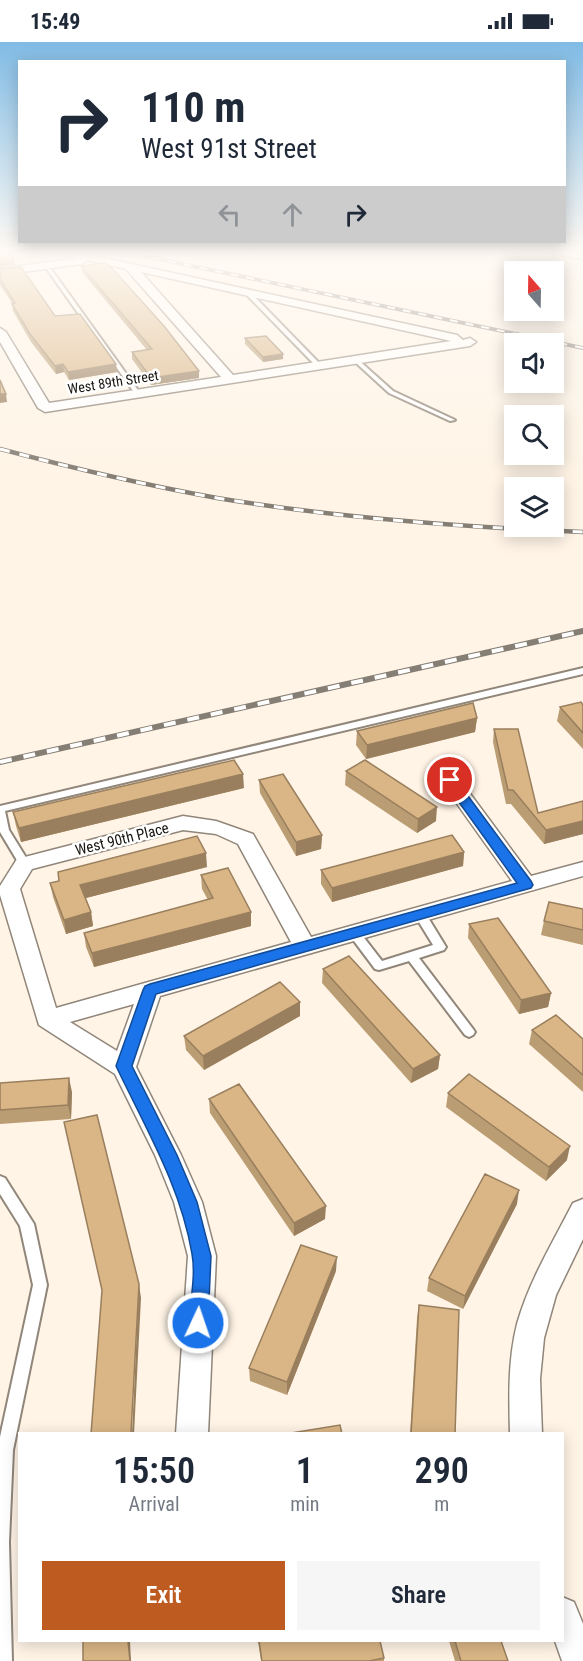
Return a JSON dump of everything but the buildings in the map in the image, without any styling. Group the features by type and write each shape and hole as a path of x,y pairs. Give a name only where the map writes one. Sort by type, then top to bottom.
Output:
{"street":[{"path":"183,327 230,379"},
{"name":"West 89th Street","path":"0,332 45,408 470,342 401,327"},
{"path":"450,780 526,885"},
{"name":"West 90th Place","path":"25,864 183,823 229,830 246,839 305,947"},
{"path":"25,864 7,896 47,1019 124,1066 168,1155 188,1202 202,1256 192,1432"},
{"path":"47,1019 583,869"},
{"path":"124,1066 150,990"},
{"path":"526,1432 524,1382 532,1326 544,1290 583,1211"},
{"path":"564,1619 580,1661"}],"lane":[{"path":"90,327 138,394"},
{"path":"281,327 319,366"},
{"path":"356,360 391,392 452,420"},
{"path":"25,864 4,830 0,810 583,670"},
{"path":"354,933 379,966 440,946 420,914"},
{"path":"411,956 469,1032"},
{"path":"0,1182 27,1224 40,1285 4,1450 1,1542 3,1661"}],"railway":[{"path":"481,327 583,348"},
{"path":"0,449 135,482 262,505 399,521 583,532"},
{"path":"0,762 583,631"}],"route":[{"path":"198,1323 202,1256 188,1202 168,1155 124,1066 150,990 526,885 450,780"}]}
